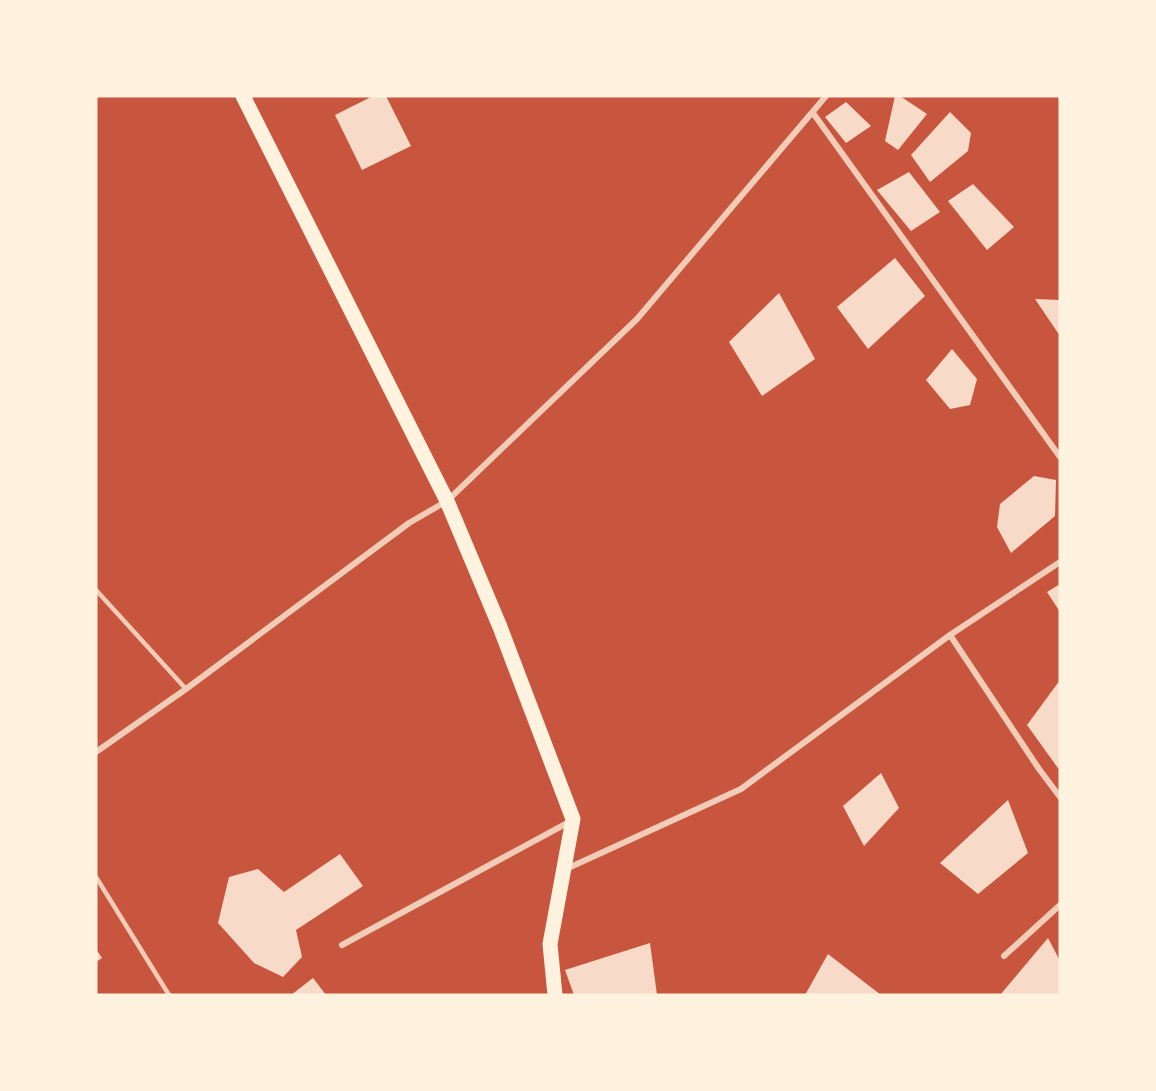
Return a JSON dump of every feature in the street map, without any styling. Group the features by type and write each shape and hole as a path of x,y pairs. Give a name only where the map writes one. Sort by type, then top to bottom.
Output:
{"main road":[{"path":"243,96 447,501 500,627 573,819 550,944 555,995"}],"street":[{"path":"96,752 186,689 410,523 447,501 637,319 826,96"},
{"path":"813,113 1060,457"},
{"path":"564,870 741,789 950,635 1060,562"},
{"path":"950,635 1060,797"},
{"path":"342,945 573,819"},
{"path":"1004,956 1060,905"}],"lane":[{"path":"96,590 186,689"},
{"path":"96,877 169,995"}],"building":[{"path":"373,96 386,96 411,146 362,170 335,115"},
{"path":"895,96 900,96 927,114 898,150 885,141"},
{"path":"846,102 871,126 846,143 825,117"},
{"path":"950,112 971,133 968,151 930,182 911,155"},
{"path":"909,172 940,212 911,231 877,190"},
{"path":"973,184 1014,227 987,250 948,201"},
{"path":"895,258 925,296 868,349 837,307"},
{"path":"779,293 815,359 762,396 729,342"},
{"path":"1035,299 1060,300 1060,336"},
{"path":"952,349 977,379 970,405 950,409 926,380"},
{"path":"1034,476 1056,480 1055,516 1011,553 997,527 1000,504"},
{"path":"1060,584 1060,612 1047,592"},
{"path":"1060,680 1060,771 1027,725"},
{"path":"881,773 899,808 864,846 843,806"},
{"path":"1008,800 1028,853 978,894 940,863"},
{"path":"340,854 363,886 296,930 302,957 283,977 254,963 218,923 229,877 258,869 284,892"},
{"path":"1048,938 1060,961 1060,995 1000,995"},
{"path":"650,943 657,995 574,995 565,970"},
{"path":"96,949 102,958 96,962"},
{"path":"828,954 881,995 805,995"},
{"path":"313,978 326,995 291,995"}]}
